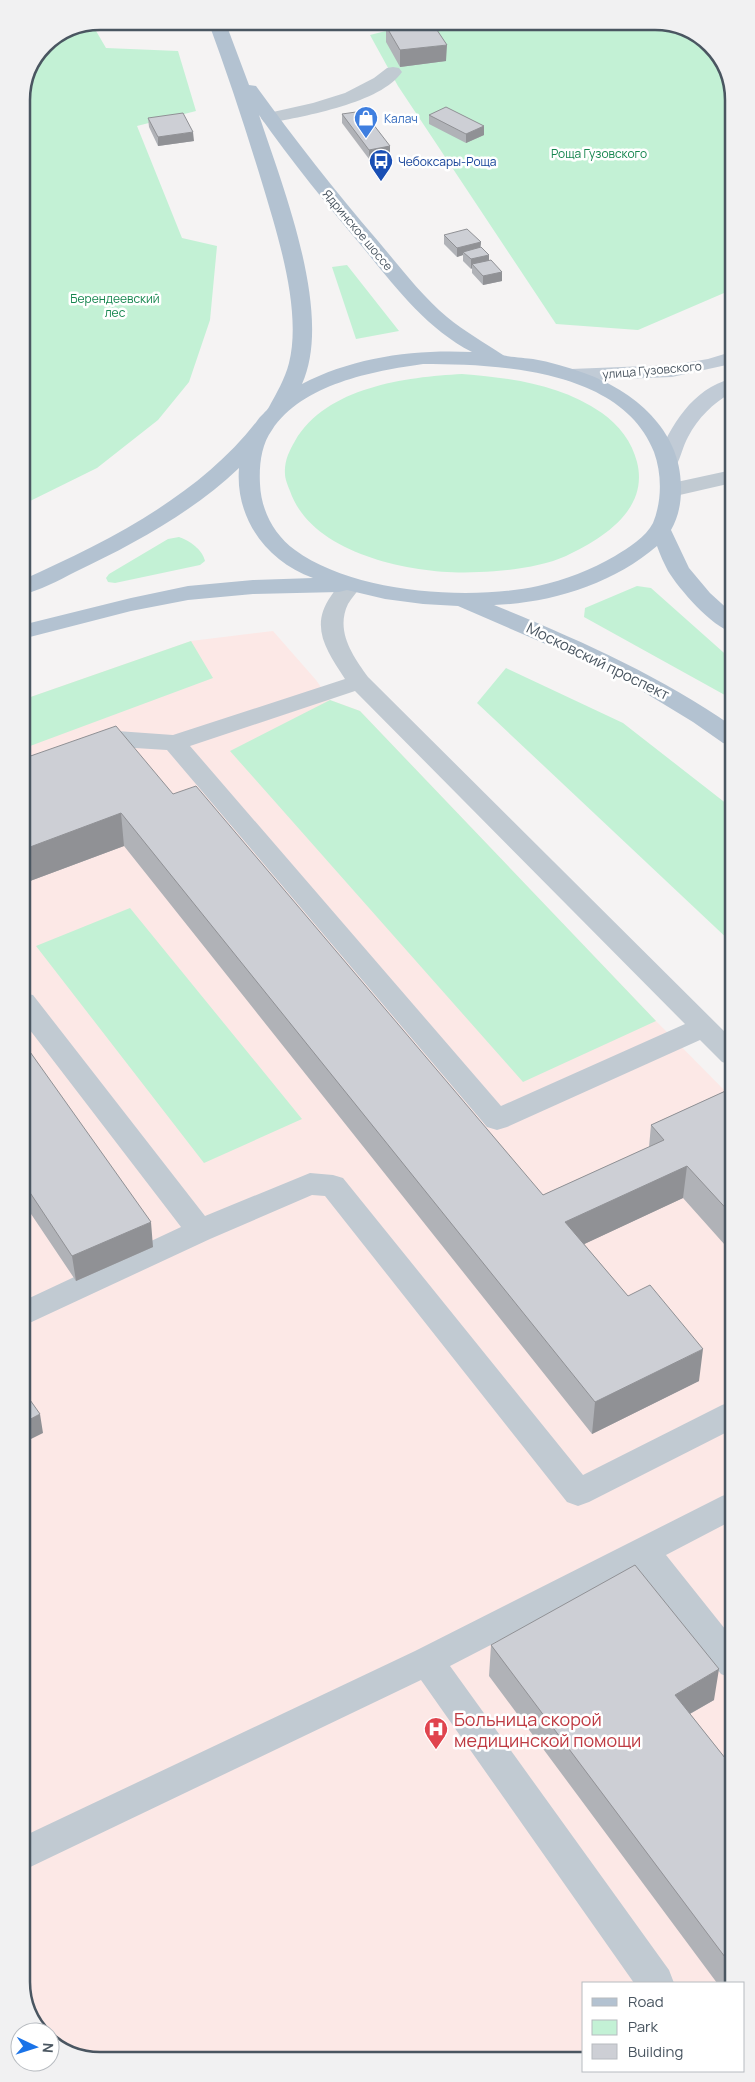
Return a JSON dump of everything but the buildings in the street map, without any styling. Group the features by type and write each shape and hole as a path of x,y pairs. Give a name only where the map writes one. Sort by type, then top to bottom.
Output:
{"main road":[{"name":"Ядринское шоссе","path":"220,30 237,73 281,215 297,282 302,347 298,368 290,389 274,413"},
{"name":"Ядринское шоссе","path":"237,73 327,193 426,310 446,328 470,344 505,360"},
{"path":"30,584 117,543 178,505 221,473 258,435 274,413 297,395 325,379 357,368 424,358 505,360 572,375 600,386 624,401 644,418 660,438 668,461 671,490 669,509 660,530 636,552 605,570 566,586 522,595 457,598 386,592 351,585 317,572 287,555 270,538 255,515 248,489 249,463 258,435"},
{"name":"улица Гузовского","path":"572,375 671,370 700,367 725,360"},
{"path":"668,461 674,442 694,411 719,391 725,389"},
{"path":"660,530 679,570 702,598 725,619"},
{"path":"30,630 167,597 202,592 257,586 351,585"},
{"name":"Московский проспект","path":"457,598 608,662 670,694 725,733"}],"street":[{"path":"270,118 327,104 380,84 393,72"},
{"path":"671,490 725,478"},
{"path":"351,585 336,606 332,623 335,643 359,682 725,1048"},
{"path":"66,758 117,739 174,742 359,682"},
{"path":"174,742 497,1120 674,1039 705,1027"},
{"path":"30,1011 200,1232"},
{"path":"30,1311 200,1232 310,1184 333,1186 578,1492 725,1418"},
{"path":"30,1851 427,1661 725,1509"},
{"path":"644,1551 725,1654"},
{"path":"427,1661 655,1982"}],"shaded area":[{"path":"273,631 316,680 330,700 360,711 725,1091 725,1982 582,1982 582,2052 95,2052 77,2048 60,2040 60,2022 43,2022 35,2009 30,1982 30,697 191,641"}],"green space":[{"name":"Берендеевский лес","path":"96,30 106,48 178,51 196,111 137,126 182,238 217,246 210,320 189,382 158,420 97,468 30,501 30,95 35,73 50,50 73,35"},
{"name":"Роща Гузовского","path":"390,30 660,30 678,34 698,44 708,54 720,73 724,90 725,293 638,330 556,324 398,86 370,35"},
{"path":"347,265 399,331 356,339 332,267"},
{"path":"462,374 517,380 552,389 586,403 614,423 624,434 632,448 637,462 639,479 636,494 630,508 620,520 595,540 556,560 535,566 490,571 455,572 399,565 370,557 344,546 320,532 302,513 288,487 285,470 286,461 295,441 309,423 326,408 369,388 417,378"},
{"path":"179,537 195,546 202,553 205,561 200,565 115,583 108,582 106,578 109,574 168,539"},
{"path":"637,586 651,588 725,654 725,695 584,617 585,608"},
{"path":"191,641 213,678 30,746 30,697"},
{"path":"506,668 623,723 725,803 725,936 477,703"},
{"path":"330,700 360,711 656,1021 523,1082 230,751"},
{"path":"130,908 302,1119 204,1163 36,946"}],"place":[{"name":"Калач","path":"366,139"},
{"name":"Чебоксары-Роща","path":"381,182"},
{"name":"Больница скорой медицинской помощи","path":"436,1750"}]}
